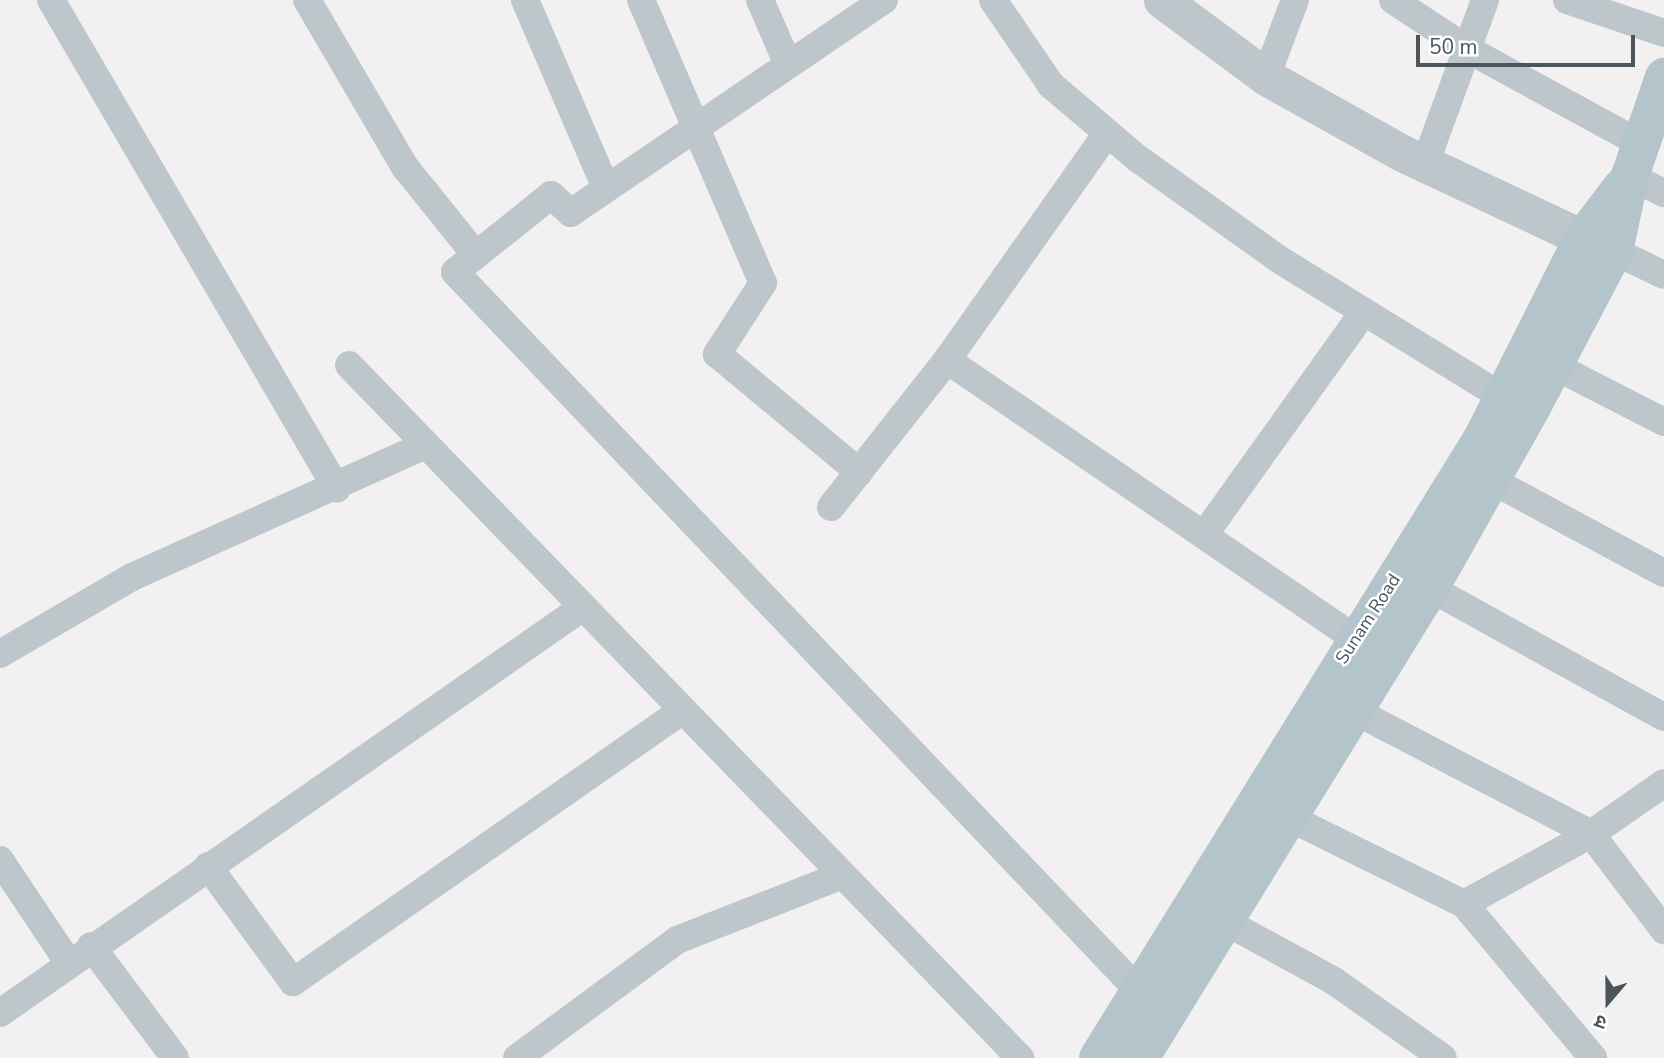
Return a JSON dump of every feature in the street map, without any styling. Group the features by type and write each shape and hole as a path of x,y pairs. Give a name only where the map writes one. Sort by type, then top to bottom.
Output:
{"main road":[{"name":"Sunam Road","path":"1140,1058 1430,588 1553,365 1598,245 1635,160 1664,77"},
{"name":"Sunam Road","path":"1098,1058 1598,245"}],"street":[{"path":"51,0 337,489"},
{"path":"307,0 405,167 475,254"},
{"path":"526,0 606,188"},
{"path":"641,0 763,283 717,354 859,472"},
{"path":"760,0 787,62"},
{"path":"884,0 787,62 571,213 551,195 455,272 1139,991"},
{"path":"993,0 1051,85 1107,133 1363,313 1504,398"},
{"path":"1162,0 1266,77 1425,164 1664,275"},
{"path":"1266,77 1295,0"},
{"path":"1393,0 1635,160 1664,193"},
{"path":"1425,164 1485,0"},
{"path":"1567,0 1664,33"},
{"path":"831,507 947,360 1107,133"},
{"path":"1204,535 1363,313"},
{"path":"947,360 1355,638"},
{"path":"349,365 1020,1058"},
{"path":"1553,365 1664,422"},
{"path":"0,654 132,577 337,489 426,445"},
{"path":"1491,480 1664,573"},
{"path":"1430,588 1664,718"},
{"path":"0,1013 80,954 583,607"},
{"path":"208,866 293,982 683,710"},
{"path":"1353,710 1591,834 1664,930"},
{"path":"1464,904 1591,834 1664,783"},
{"path":"1288,817 1464,904 1593,1058"},
{"path":"0,860 80,954 176,1058"},
{"path":"517,1058 677,940 843,875"},
{"path":"1226,922 1334,981 1443,1058"}]}
